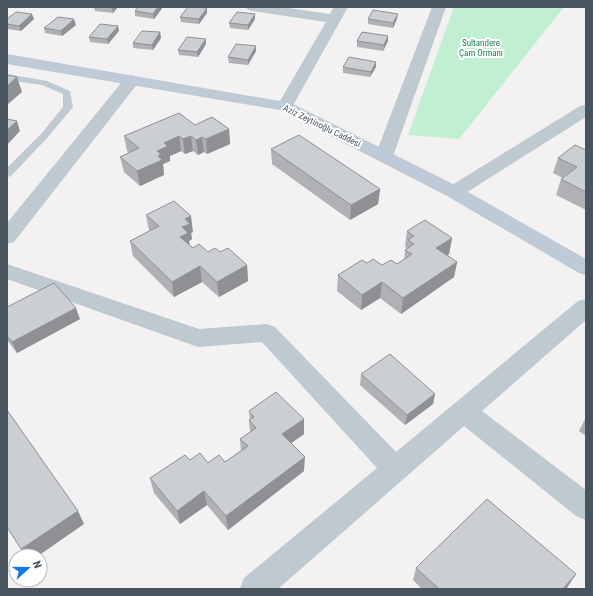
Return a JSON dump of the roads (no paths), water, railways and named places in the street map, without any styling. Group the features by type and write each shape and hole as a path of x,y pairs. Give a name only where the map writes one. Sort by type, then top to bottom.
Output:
{"main road":[{"name":"Aziz Zeytinoğlu Caddesi","path":"7,59 285,106 454,192 586,268"}],"street":[{"path":"253,7 338,13 285,106"},
{"path":"384,156 439,7"},
{"path":"7,237 132,80"},
{"path":"454,192 586,110"},
{"path":"7,271 198,338 267,333 395,469"},
{"path":"254,589 586,306"},
{"path":"464,411 586,507"}],"lane":[{"path":"7,77 44,83 67,93 68,107 7,174"}],"park label":[{"name":"Sultandere Çam Ormanı","path":"481,48"}]}
